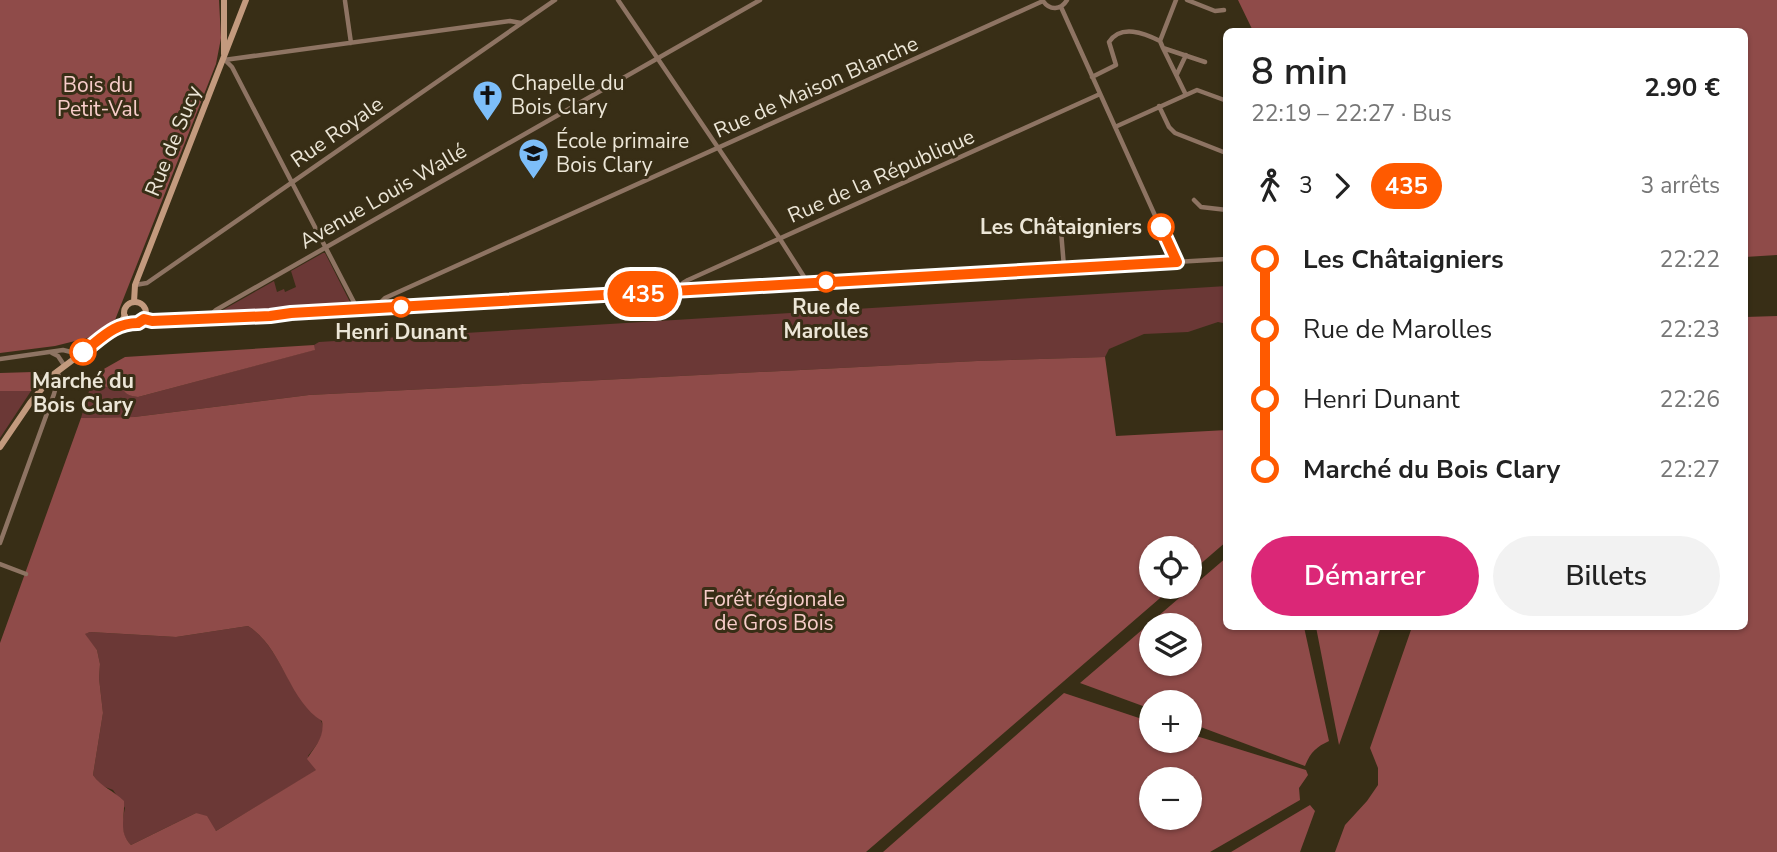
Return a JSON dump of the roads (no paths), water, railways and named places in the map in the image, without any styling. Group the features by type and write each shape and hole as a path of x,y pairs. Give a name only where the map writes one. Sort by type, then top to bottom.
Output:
{"main road":[{"path":"224,0 224,60"},
{"name":"Rue de Sucy","path":"134,302 135,285 246,0"},
{"path":"225,9 232,20 234,34"},
{"path":"225,27 241,13"},
{"path":"134,302 145,309 144,319 138,323 127,319 125,308 134,302"},
{"path":"0,447 30,403 57,371 127,319"}],"street":[{"name":"Rue Royale","path":"135,285 147,283 555,0"},
{"path":"618,0 808,284"},
{"name":"Avenue Louis Wallé","path":"206,319 216,310 326,246 760,0"},
{"path":"1043,1 1049,7 1061,7 1068,0"},
{"path":"1175,0 1160,41 1185,93"},
{"path":"1187,0 1215,11 1224,10"},
{"path":"345,1 351,43"},
{"name":"Rue de Maison Blanche","path":"378,309 384,298 1043,1"},
{"path":"1061,7 1177,262"},
{"path":"224,60 510,21 522,23"},
{"path":"1092,77 1116,65 1109,43 1113,36 1122,32 1137,32 1160,41"},
{"path":"1163,48 1205,62"},
{"path":"1176,75 1186,55"},
{"path":"224,60 232,67 358,310"},
{"path":"1115,127 1185,93 1197,90 1223,99"},
{"name":"Rue de la République","path":"682,291 683,283 688,280 1100,94"},
{"path":"1158,106 1175,133 1223,152"},
{"path":"1194,200 1201,207 1223,210"},
{"path":"1060,219 1064,267"},
{"path":"144,319 206,319 1223,259"},
{"path":"0,359 63,350 79,354"},
{"path":"51,353 58,356 64,365"},
{"path":"0,543 54,394 59,376 57,371"},
{"path":"0,564 26,574"}],"place":[{"name":"Chapelle du Bois Clary","path":"488,122"},
{"name":"École primaire Bois Clary","path":"533,180"},
{"name":"Les Châtaigniers","path":"1161,227"},
{"name":"Rue de Marolles","path":"826,282"},
{"name":"Henri Dunant","path":"401,307"},
{"name":"Marché du Bois Clary","path":"83,352"}],"park label":[{"name":"Bois du Petit-Val","path":"98,97"},
{"name":"Forêt régionale de Gros Bois","path":"774,611"}]}
